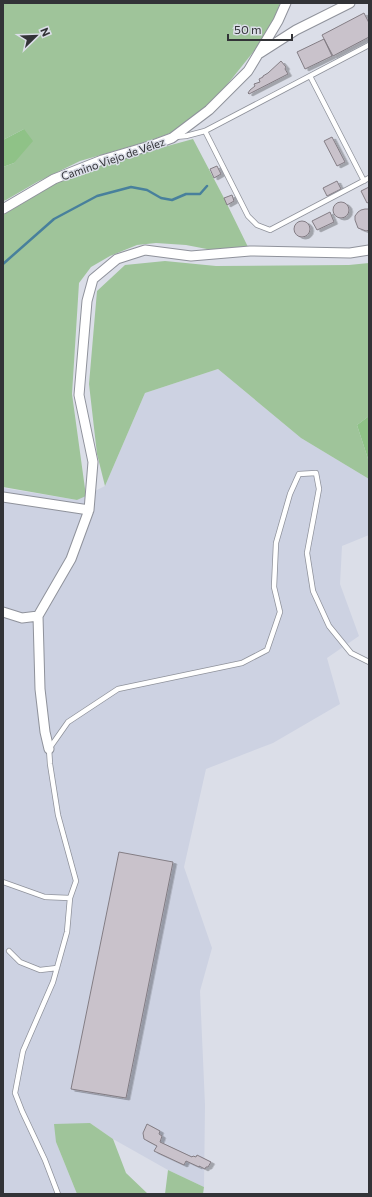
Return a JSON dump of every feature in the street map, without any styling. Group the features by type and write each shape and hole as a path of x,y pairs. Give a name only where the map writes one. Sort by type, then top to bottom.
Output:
{"street":[{"name":"Camino Viejo de Vélez","path":"3,209 54,180 102,160 172,138 209,110 248,71 278,21 286,3"},
{"path":"258,54 296,30 350,3"},
{"path":"49,749 45,732 40,689 38,616 71,558 89,510 93,462 79,395 87,301 92,279 117,259 145,250 191,256 250,251 350,253 369,250"},
{"path":"3,497 89,510"},
{"path":"3,612 22,618 38,616"}],"lane":[{"path":"172,138 205,131 369,45"},
{"path":"205,131 248,216 257,225 270,230 367,180 310,76"},
{"path":"58,1194 45,1160 22,1111 16,1093 23,1051 52,982 67,932 70,898 76,881 58,815 49,749 68,722 118,689 242,663 266,650 280,612 274,586 276,543 290,494 299,474 316,473 319,489 307,553 313,591 329,626 351,653 369,662"},
{"path":"3,882 45,897 70,898"},
{"path":"9,951 20,962 40,970 56,968"}],"shaded area":[{"path":"218,369 301,438 369,479 369,535 342,546 340,584 359,636 327,658 340,704 273,743 206,769 184,867 212,948 200,991 205,1105 204,1187 168,1170 113,1139 90,1123 56,1142 77,1194 3,1194 3,488 77,500 105,486 145,393"}],"green space":[{"path":"3,3 280,3 273,22 262,41 208,108 176,131 146,142 80,161 3,201 3,167 14,163 24,129 3,140"},
{"path":"24,129 33,141 14,163 3,167 3,140"},
{"path":"193,139 248,247 212,250 186,245 156,243 137,245 110,256 91,267 79,283 72,394 86,496 77,500 3,487 3,215 58,182 106,163"},
{"path":"165,261 216,266 349,265 369,263 369,416 357,425 369,462 369,479 301,438 218,369 145,393 105,486 97,454 89,384 97,291 125,265"},
{"path":"369,416 369,462 357,425"},
{"path":"90,1123 113,1139 126,1173 148,1194 77,1194 56,1142 54,1124"},
{"path":"168,1170 204,1187 203,1194 165,1194"}],"building":[{"path":"364,13 369,23 369,37 333,56 322,35"},
{"path":"324,39 332,56 305,69 297,52"},
{"path":"281,61 286,67 285,69 288,74 249,94 248,93 255,86 254,84 260,82 259,79"},
{"path":"332,137 345,162 337,166 324,141"},
{"path":"217,166 221,174 214,178 210,169"},
{"path":"337,181 341,189 327,196 323,188"},
{"path":"369,187 369,202 367,203 361,191"},
{"path":"232,195 234,201 227,205 224,198"},
{"path":"338,202 344,202 349,207 347,216 344,218 338,218 333,213 333,207"},
{"path":"369,209 369,230 366,231 358,228 355,220 355,216 358,212"},
{"path":"330,212 334,222 317,230 312,221"},
{"path":"302,221 308,223 310,229 308,235 302,237 296,235 294,229 296,223"},
{"path":"119,852 173,862 126,1098 71,1089"},
{"path":"147,1124 160,1131 159,1134 162,1136 160,1142 192,1157 196,1157 197,1155 211,1162 208,1167 205,1169 186,1161 184,1165 154,1151 157,1146 144,1139 143,1133"}],"waterway":[{"path":"3,264 54,219 97,196 131,187 147,190 161,198 172,200 186,194 200,194 207,186"}]}
